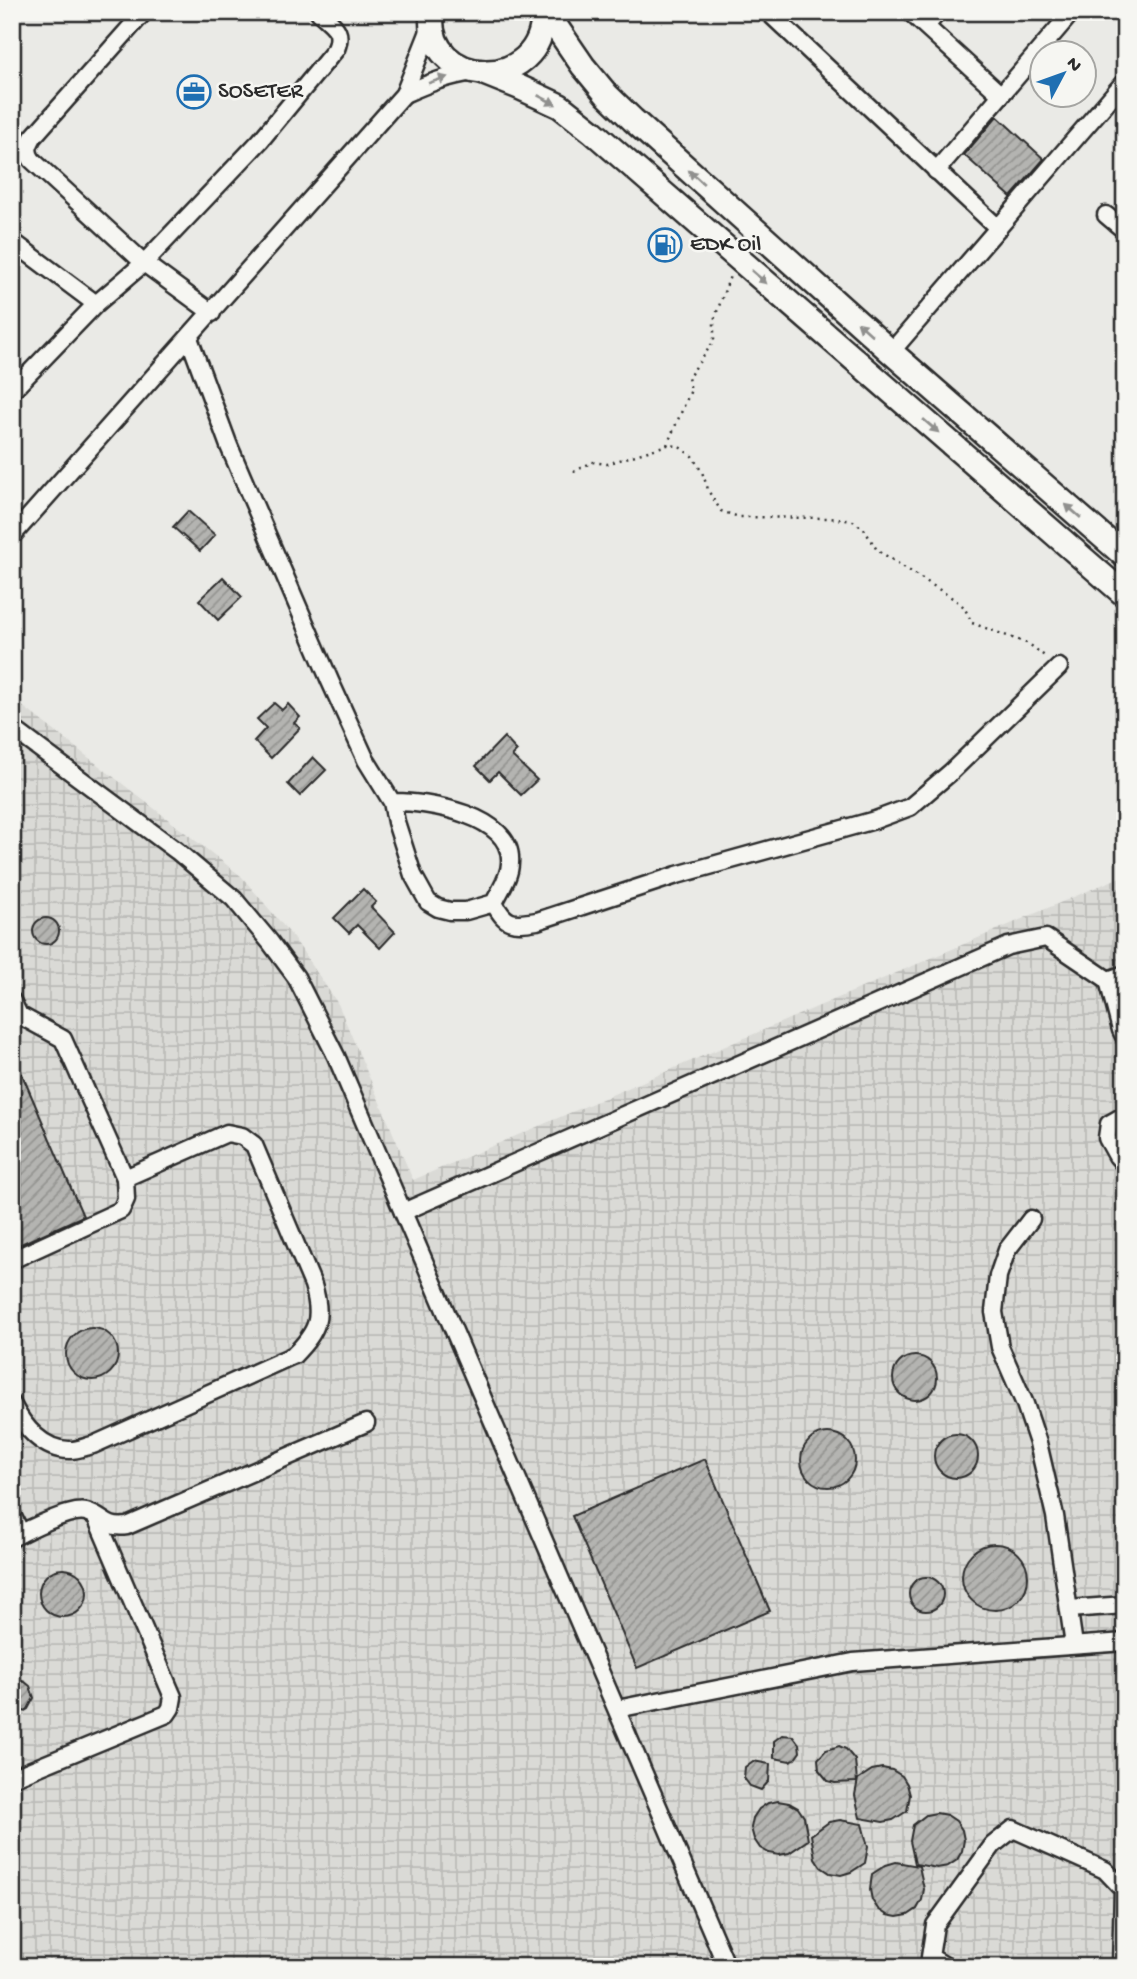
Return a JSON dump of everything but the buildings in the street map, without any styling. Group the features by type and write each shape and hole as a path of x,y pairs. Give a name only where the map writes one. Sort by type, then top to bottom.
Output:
{"highway":[{"path":"479,73 501,72 516,65 529,54 538,40 544,12"},
{"path":"544,12 607,95 891,352 1125,556"},
{"path":"432,19 436,42 458,66 519,87 559,106 642,172 736,257 1124,593"}],"street":[{"path":"144,12 33,137 28,153 32,160 144,263 212,313"},
{"path":"12,391 96,304 144,263 260,141 336,49 340,39 339,31 319,12"},
{"path":"768,12 998,228"},
{"path":"910,12 1002,95"},
{"path":"926,26 938,12"},
{"path":"936,171 1072,12"},
{"path":"12,536 404,94 432,19"},
{"path":"404,94 456,74 479,73"},
{"path":"891,352 1125,81"},
{"path":"1106,215 1125,231"},
{"path":"12,241 96,304"},
{"path":"189,338 229,446 330,681 366,760 392,802 413,875 428,902 438,908 466,911 494,903 508,876 511,861 508,848 498,834 486,824 466,814 443,807 411,801 392,802"},
{"path":"494,903 509,923 537,921 677,875 875,820 910,807 951,772 1059,667"},
{"path":"12,728 203,872 234,899 296,977 330,1045 404,1212 727,1967"},
{"path":"404,1212 1008,946 1046,937 1108,980 1125,1038"},
{"path":"1108,980 1125,974"},
{"path":"12,1001 19,1014 63,1039 125,1178 126,1199 121,1210 12,1260"},
{"path":"1125,1115 1109,1124 1107,1138 1125,1165"},
{"path":"12,1404 26,1427 37,1438 51,1446 71,1450 93,1445 295,1355 314,1333 318,1319 313,1285 254,1145 243,1136 227,1133 125,1178"},
{"path":"1031,1219 1007,1250 999,1276 994,1312 1000,1347 1025,1404 1038,1443 1055,1516 1074,1645"},
{"path":"12,1515 17,1536 70,1512 84,1511 115,1528 127,1526 366,1423"},
{"path":"12,1779 167,1714 171,1708 173,1697 96,1517"},
{"path":"1069,1609 1125,1605"},
{"path":"617,1709 853,1662 1125,1642"},
{"path":"947,1967 930,1957 935,1925 993,1845 1013,1829 1105,1870 1123,1889 1121,1967"}],"path":[{"path":"667,444 691,390 688,378 715,341 714,320 736,257"},
{"path":"574,472 592,462 607,464 667,444 678,446 692,456 721,511 739,517 830,518 853,521 864,529 877,550 964,607 972,623 1029,644 1059,667"}],"shaded area":[{"path":"12,698 241,876 293,937 338,1004 413,1180 1125,875 1125,1967 12,1967"}],"place":[{"name":"SOSETER","path":"194,92"},
{"name":"EDK Oil","path":"665,245"}]}
